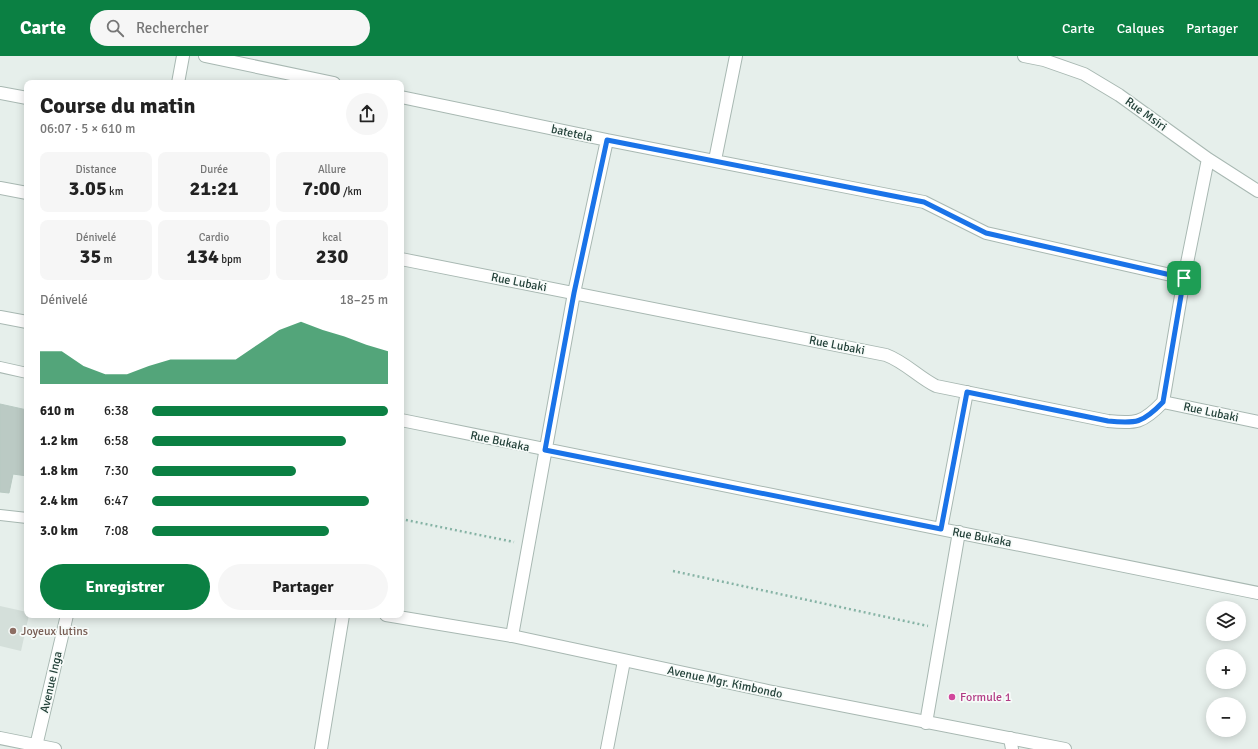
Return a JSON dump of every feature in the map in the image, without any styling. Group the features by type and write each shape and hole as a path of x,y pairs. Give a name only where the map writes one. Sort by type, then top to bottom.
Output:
{"street":[{"path":"179,80 183,56"},
{"path":"205,56 320,80"},
{"path":"714,160 736,56"},
{"name":"Rue Msiri","path":"1024,56 1044,60 1084,74 1119,95 1208,159 1258,192"},
{"path":"0,93 24,97"},
{"name":"batetela","path":"404,98 607,140 924,202 986,233 1184,278"},
{"path":"512,636 574,293 607,140"},
{"path":"1163,402 1184,278 1208,159"},
{"path":"0,188 24,192"},
{"name":"Rue Lubaki","path":"404,260 886,355 900,361 924,380 936,386 1108,421 1131,423 1150,416 1163,402 1258,422"},
{"path":"0,317 24,321"},
{"path":"941,529 967,392"},
{"name":"Rue Bukaka","path":"404,421 1258,593"},
{"path":"926,723 959,532"},
{"name":"Avenue Inga","path":"34,747 66,618"},
{"path":"321,749 343,618"},
{"name":"Avenue Mgr. Kimbondo","path":"404,618 512,636 624,661 926,723 1011,744 1065,749"},
{"path":"607,749 624,661"},
{"path":"0,738 34,747 54,749"}],"lane":[{"path":"0,367 24,372"},
{"path":"0,515 24,518"}],"path":[{"path":"404,520 529,544"},
{"path":"673,571 942,629"}],"shaded area":[{"name":"Joyeux lutins","path":"0,606 24,611 24,618 28,618 21,651 0,646"}],"building":[{"path":"0,404 24,409 24,476 13,474 9,493 0,492"}],"place":[{"name":"Joyeux lutins","path":"13,631"},
{"name":"Formule 1","path":"952,697"}],"route":[{"path":"607,140 924,202 986,233 1184,278 1163,402 1150,416 1131,423 1108,421 967,392 941,529 545,450 574,293 607,140"}]}
